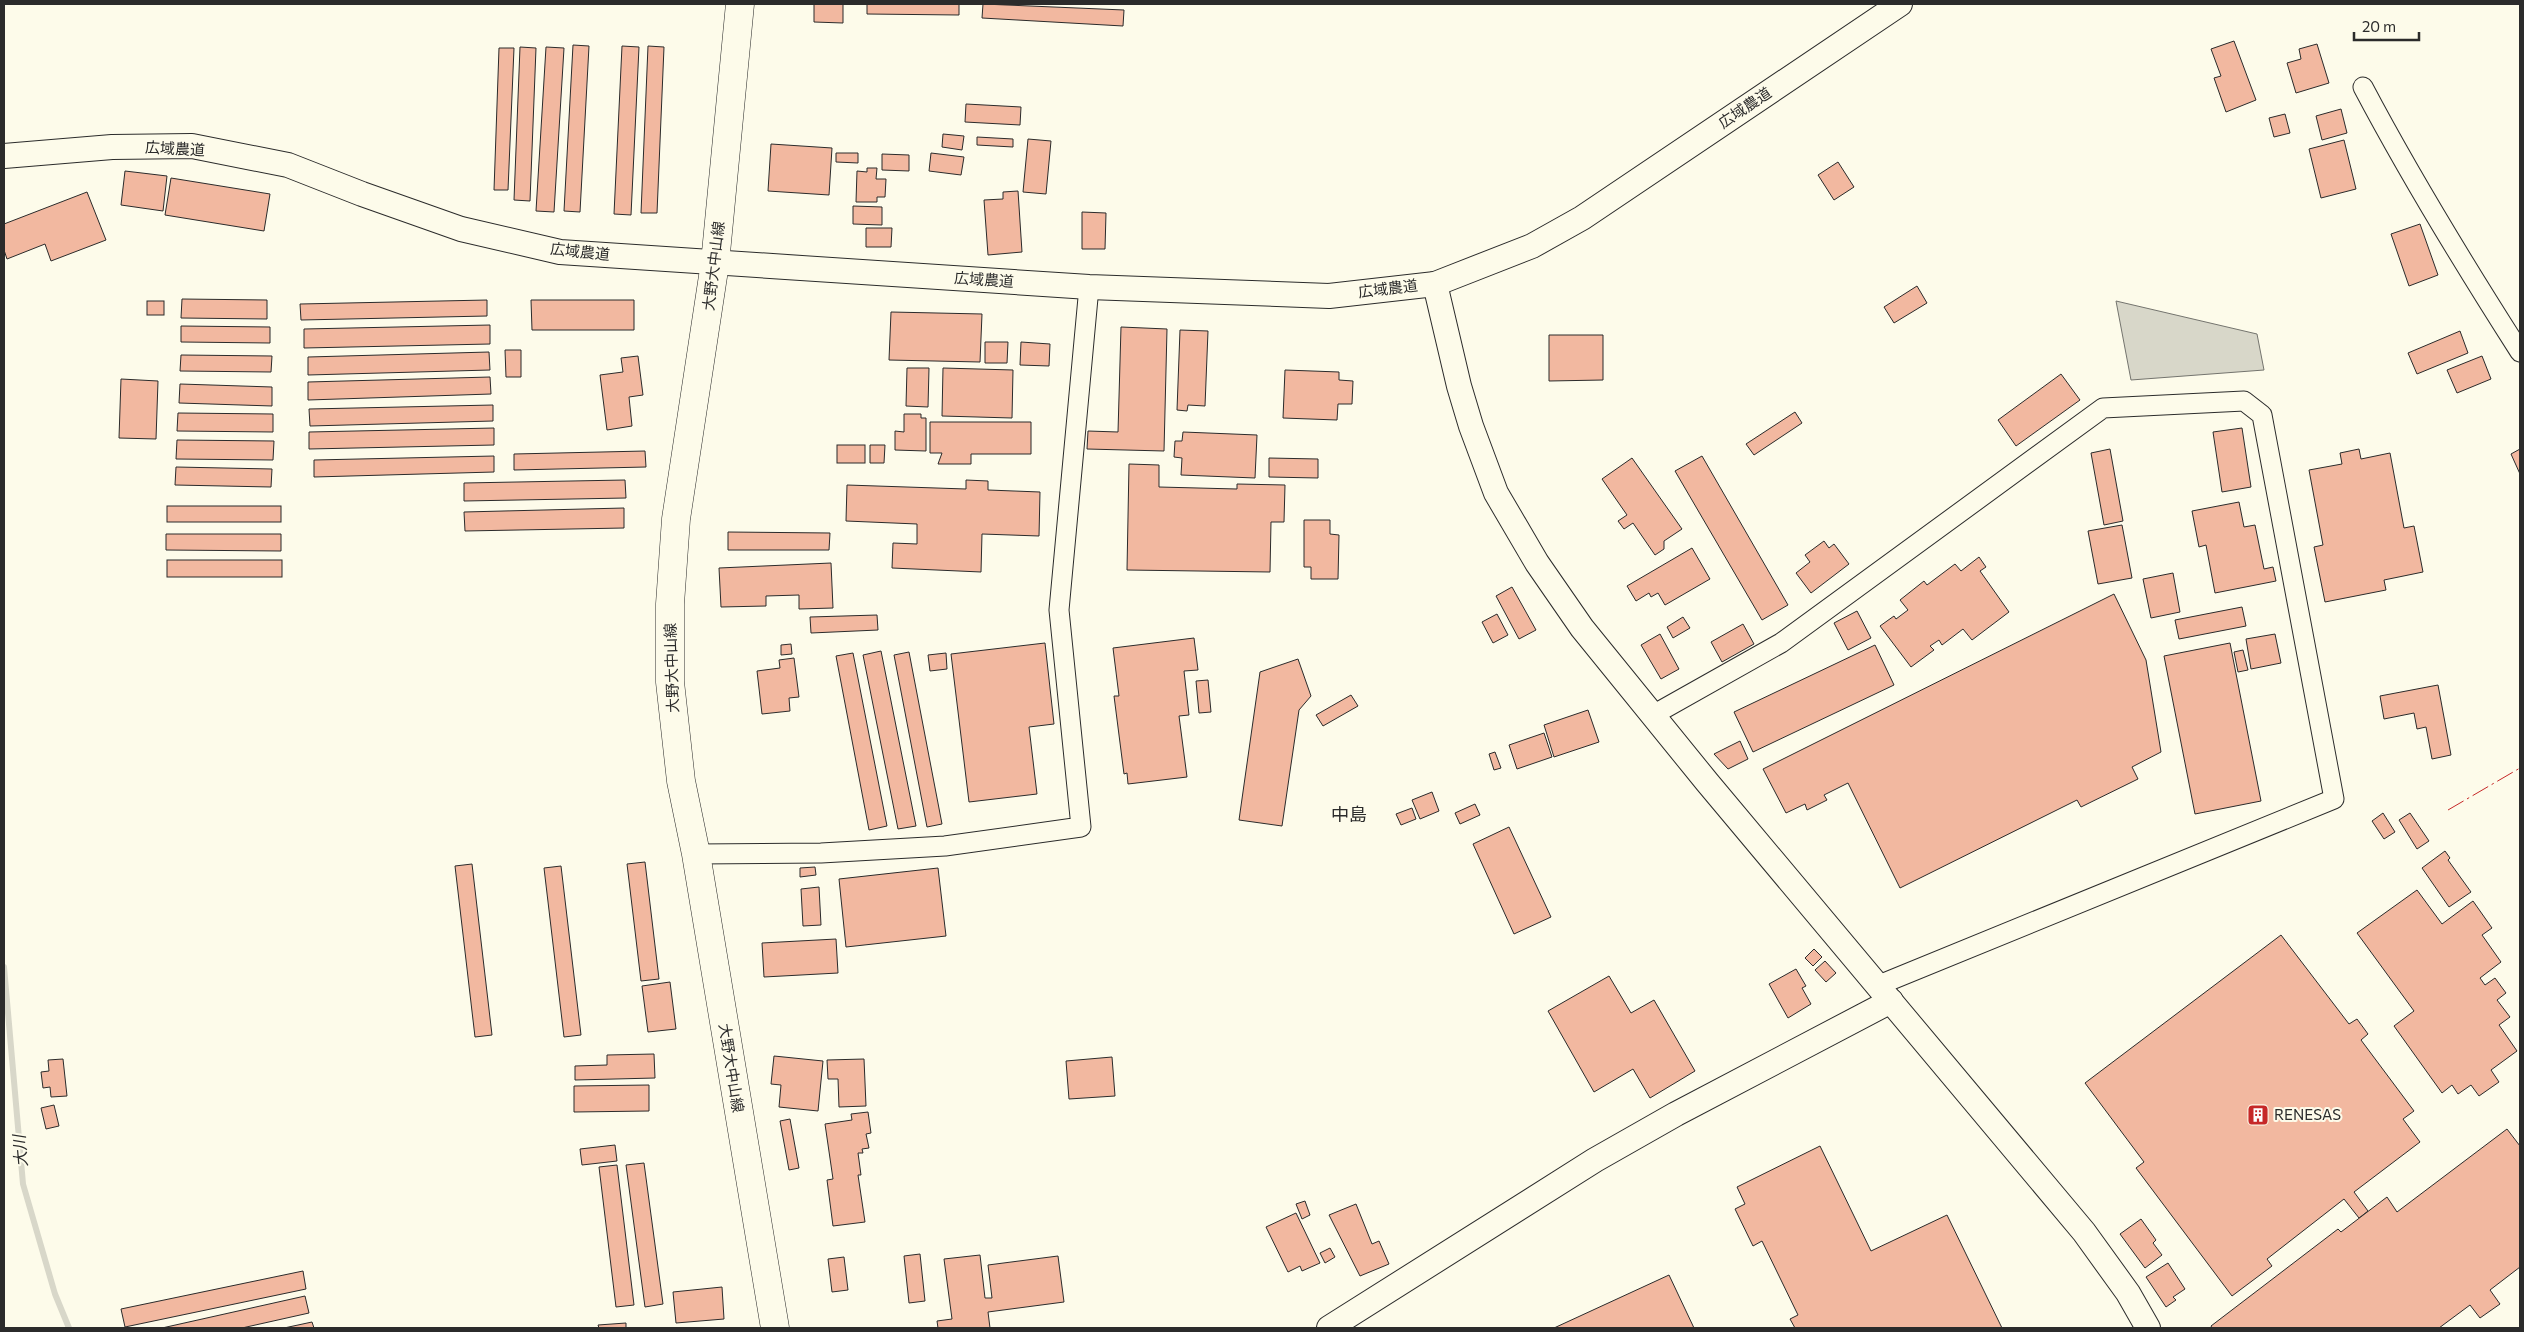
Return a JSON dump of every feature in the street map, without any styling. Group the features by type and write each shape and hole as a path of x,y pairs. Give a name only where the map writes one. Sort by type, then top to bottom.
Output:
{"main road":[{"name":"大野大中山線","path":"740,4 715,263 676,519 670,604 670,682 681,781 696,854 775,1328"}],"street":[{"name":"広域農道","path":"4,156 112,147 192,146 288,165 362,194 461,229 560,252 1089,287 1329,296 1435,284 1532,246 1582,218 1900,4"},
{"path":"2363,88 2457,252 2520,352"},
{"path":"1435,284 1459,386 1496,493 1537,563 1576,620 1653,715 2084,1232 2128,1293 2148,1328"},
{"path":"696,854 821,854 945,846 1081,827 1059,610 1089,287"},
{"path":"1329,1328 1595,1160 1885,993 2334,799 2262,415 2244,401 2103,408 1781,643 1653,715"}],"shaded area":[{"path":"2116,301 2257,334 2264,370 2131,380"}],"building":[{"path":"814,4 843,4 843,23 814,22"},
{"path":"867,4 959,4 959,15 867,14"},
{"path":"983,4 1124,10 1123,26 982,18"},
{"path":"2234,41 2256,100 2226,112 2214,78 2221,76 2211,49"},
{"path":"2317,44 2329,83 2296,93 2287,63 2301,59 2299,49"},
{"path":"573,45 589,46 580,212 564,211"},
{"path":"622,46 639,47 631,215 614,214"},
{"path":"648,46 664,47 657,213 641,213"},
{"path":"520,47 536,48 530,201 514,200"},
{"path":"546,47 564,48 554,212 536,211"},
{"path":"499,48 514,48 508,190 494,190"},
{"path":"966,104 1021,107 1020,125 965,122"},
{"path":"2341,109 2347,133 2322,140 2316,116"},
{"path":"2285,114 2290,133 2274,137 2269,118"},
{"path":"943,134 964,136 962,150 942,147"},
{"path":"977,137 1013,139 1013,147 977,145"},
{"path":"1028,139 1051,141 1046,194 1023,192"},
{"path":"2344,140 2356,189 2321,198 2309,149"},
{"path":"771,144 832,148 829,195 768,191"},
{"path":"836,153 858,153 858,163 836,162"},
{"path":"931,153 964,157 961,175 929,171"},
{"path":"882,154 909,155 909,171 882,170"},
{"path":"1838,162 1854,187 1834,200 1818,175"},
{"path":"867,168 877,168 876,179 886,179 885,197 877,197 877,202 856,202 857,171 867,172"},
{"path":"125,171 167,176 163,211 121,205"},
{"path":"171,178 270,194 264,231 165,215"},
{"path":"1018,191 1022,252 988,255 984,200 1003,199 1003,192"},
{"path":"87,192 106,240 51,261 45,244 7,259 4,250 4,224"},
{"path":"853,206 882,207 882,225 853,224"},
{"path":"1082,212 1106,213 1105,249 1082,249"},
{"path":"2420,224 2438,275 2409,286 2391,234"},
{"path":"866,228 892,228 891,247 866,247"},
{"path":"1917,286 1927,303 1894,323 1884,307"},
{"path":"182,299 267,300 267,319 181,318"},
{"path":"487,300 487,316 301,320 300,304"},
{"path":"531,300 634,300 634,330 532,330"},
{"path":"147,301 164,301 164,315 147,315"},
{"path":"891,312 982,314 980,362 889,360"},
{"path":"490,325 490,344 304,348 304,329"},
{"path":"181,326 270,327 270,343 181,342"},
{"path":"1121,327 1167,329 1164,451 1087,449 1088,431 1118,432"},
{"path":"1180,330 1208,331 1205,406 1188,405 1187,411 1177,410"},
{"path":"2460,331 2468,353 2417,374 2408,353"},
{"path":"1549,335 1603,335 1603,380 1549,381"},
{"path":"985,342 1008,342 1007,363 985,363"},
{"path":"1021,342 1050,344 1049,366 1020,365"},
{"path":"505,350 521,350 521,377 506,377"},
{"path":"489,352 490,370 308,375 308,357"},
{"path":"181,355 272,356 271,372 180,371"},
{"path":"638,356 643,395 629,397 632,426 607,430 600,375 623,372 621,358"},
{"path":"2482,356 2491,379 2457,393 2447,370"},
{"path":"907,368 929,368 928,407 906,406"},
{"path":"943,368 1013,370 1012,418 942,416"},
{"path":"1285,370 1339,372 1339,380 1353,381 1352,404 1338,404 1337,420 1283,418"},
{"path":"2061,374 2080,400 2016,446 1998,420"},
{"path":"490,377 491,394 308,400 308,382"},
{"path":"121,379 158,381 156,439 119,438"},
{"path":"180,384 272,387 272,406 179,403"},
{"path":"493,405 493,421 310,426 309,409"},
{"path":"1795,412 1802,423 1754,455 1746,444"},
{"path":"178,413 273,414 273,432 177,431"},
{"path":"904,414 921,414 921,418 926,418 926,451 895,450 895,431 904,432"},
{"path":"930,422 1031,422 1031,454 971,454 971,464 938,464 942,453 930,453"},
{"path":"494,428 494,445 309,449 309,432"},
{"path":"2242,428 2251,487 2222,492 2213,432"},
{"path":"1183,432 1257,435 1255,478 1181,475 1182,458 1174,457 1175,441 1182,441"},
{"path":"177,440 274,441 273,460 176,459"},
{"path":"837,445 865,445 865,463 837,463"},
{"path":"870,445 885,445 884,463 870,463"},
{"path":"2110,449 2123,521 2104,525 2091,453"},
{"path":"2359,449 2361,459 2390,453 2404,528 2414,526 2423,572 2384,580 2386,590 2325,602 2314,547 2323,545 2309,470 2342,464 2340,453"},
{"path":"2520,449 2520,474 2511,454"},
{"path":"645,451 646,467 514,470 514,454"},
{"path":"494,456 494,472 314,477 314,460"},
{"path":"1702,456 1788,605 1762,620 1675,471"},
{"path":"1269,458 1318,459 1318,478 1269,477"},
{"path":"1632,458 1682,529 1664,541 1664,549 1655,555 1633,523 1624,529 1618,521 1627,515 1602,479"},
{"path":"1129,464 1159,465 1159,487 1237,489 1237,484 1285,485 1284,522 1271,522 1270,572 1127,570"},
{"path":"176,467 272,469 271,487 175,485"},
{"path":"625,480 626,498 464,501 464,483"},
{"path":"966,480 988,481 988,490 1040,492 1039,536 982,534 981,572 892,568 893,543 917,544 917,524 846,521 847,485 966,489"},
{"path":"2239,502 2244,527 2255,525 2264,569 2273,567 2276,581 2215,593 2206,545 2199,547 2192,511"},
{"path":"167,506 281,506 281,522 167,522"},
{"path":"624,508 624,528 465,531 464,512"},
{"path":"1304,520 1330,520 1330,534 1339,535 1338,579 1311,579 1311,567 1304,567"},
{"path":"2122,525 2132,578 2098,584 2088,531"},
{"path":"728,532 830,533 829,550 728,550"},
{"path":"166,534 281,534 281,551 166,550"},
{"path":"1824,541 1829,548 1834,544 1849,564 1811,593 1796,573 1810,562 1805,555"},
{"path":"1692,548 1710,579 1665,605 1658,593 1651,597 1649,593 1636,601 1627,586"},
{"path":"1979,557 1986,567 1980,571 2009,612 1972,640 1963,629 1942,645 1939,640 1930,646 1934,650 1911,667 1880,626 1894,616 1896,619 1908,610 1900,600 1924,581 1927,585 1955,564 1961,571"},
{"path":"167,560 282,560 282,577 167,577"},
{"path":"831,563 833,608 799,609 799,595 766,596 766,606 721,607 719,568"},
{"path":"2173,573 2180,612 2151,618 2143,579"},
{"path":"1512,587 1536,630 1519,639 1496,596"},
{"path":"2114,594 2146,660 2161,752 2132,767 2138,779 2081,807 2077,800 1900,888 1848,783 1824,795 1827,800 1807,810 1805,804 1786,813 1763,769"},
{"path":"2242,607 2246,626 2179,639 2175,620"},
{"path":"1857,611 1871,638 1848,650 1834,623"},
{"path":"1497,614 1508,635 1493,643 1482,622"},
{"path":"877,615 878,630 811,633 810,617"},
{"path":"1683,617 1690,628 1673,638 1667,627"},
{"path":"1743,624 1754,644 1722,662 1711,642"},
{"path":"1660,634 1679,669 1661,679 1641,645"},
{"path":"2275,634 2281,663 2251,669 2246,639"},
{"path":"1194,638 1198,670 1184,671 1189,715 1179,716 1187,777 1128,784 1127,773 1124,774 1114,696 1119,696 1113,648"},
{"path":"1045,643 1054,724 1029,727 1037,794 969,802 951,654"},
{"path":"2230,643 2261,801 2195,814 2164,656"},
{"path":"791,644 792,654 781,655 781,645"},
{"path":"1875,645 1894,685 1753,752 1734,712"},
{"path":"2243,650 2248,670 2238,672 2234,652"},
{"path":"881,651 916,826 898,829 863,655"},
{"path":"909,652 942,824 927,827 894,655"},
{"path":"853,653 887,826 869,830 836,656"},
{"path":"946,653 947,669 930,671 928,655"},
{"path":"794,658 799,697 789,698 790,711 762,714 757,671 780,668 779,660"},
{"path":"1298,659 1311,696 1299,710 1282,826 1239,820 1260,672"},
{"path":"1208,680 1211,712 1199,713 1196,681"},
{"path":"2438,685 2451,755 2432,759 2426,727 2417,729 2414,713 2384,719 2380,696"},
{"path":"1351,695 1358,706 1323,726 1316,715"},
{"path":"1588,710 1599,742 1554,757 1544,725"},
{"path":"1544,733 1552,757 1517,769 1509,745"},
{"path":"1740,741 1748,759 1728,769 1714,754"},
{"path":"1495,752 1501,768 1494,770 1489,754"},
{"path":"1432,792 1439,811 1420,819 1412,800"},
{"path":"1475,804 1480,815 1460,824 1455,813"},
{"path":"1412,808 1416,819 1401,825 1396,814"},
{"path":"2383,813 2395,832 2384,839 2372,821"},
{"path":"2410,813 2429,841 2417,849 2399,820"},
{"path":"1509,827 1551,917 1514,934 1473,844"},
{"path":"2445,851 2450,858 2448,860 2471,892 2449,907 2422,868"},
{"path":"645,862 659,979 641,981 627,864"},
{"path":"472,864 492,1035 475,1037 455,866"},
{"path":"561,866 581,1035 564,1037 544,868"},
{"path":"815,867 816,875 800,877 800,868"},
{"path":"938,868 946,936 846,947 839,879"},
{"path":"819,887 821,925 803,926 801,889"},
{"path":"2417,890 2442,924 2473,901 2492,928 2482,935 2501,962 2480,978 2485,985 2495,978 2506,993 2497,1000 2510,1017 2499,1025 2517,1051 2491,1070 2499,1082 2479,1096 2471,1085 2458,1094 2452,1085 2442,1093 2394,1026 2414,1011 2357,933"},
{"name":"RENESAS","path":"2281,935 2349,1024 2357,1019 2368,1034 2361,1040 2414,1111 2403,1119 2420,1142 2354,1192 2368,1211 2359,1218 2344,1199 2267,1259 2272,1266 2232,1296 2136,1168 2144,1162 2085,1083"},
{"path":"836,939 838,973 764,977 762,943"},
{"path":"1814,949 1822,957 1813,966 1805,958"},
{"path":"1825,961 1836,973 1826,982 1815,970"},
{"path":"1796,969 1806,986 1802,988 1811,1004 1788,1018 1769,984"},
{"path":"1609,976 1631,1013 1654,1000 1695,1071 1650,1098 1633,1069 1594,1092 1548,1011"},
{"path":"670,982 676,1029 648,1032 642,986"},
{"path":"654,1054 655,1078 575,1080 575,1066 607,1065 607,1055"},
{"path":"774,1056 823,1061 818,1111 779,1107 781,1085 771,1084"},
{"path":"1112,1057 1115,1096 1069,1099 1066,1061"},
{"path":"63,1059 67,1096 51,1097 50,1087 43,1088 41,1072 49,1071 48,1060"},
{"path":"864,1059 866,1106 839,1107 838,1079 828,1079 827,1060"},
{"path":"649,1085 649,1111 574,1112 574,1086"},
{"path":"54,1105 59,1126 46,1129 41,1108"},
{"path":"868,1112 871,1133 866,1134 869,1148 862,1149 863,1153 858,1153 861,1175 858,1175 865,1222 833,1226 827,1180 833,1179 825,1124 852,1120 851,1114"},
{"path":"790,1119 799,1168 789,1170 780,1121"},
{"path":"2507,1129 2520,1146 2520,1267 2490,1290 2500,1304 2480,1318 2470,1305 2439,1328 2212,1328 2211,1326 2338,1229 2341,1232 2387,1197 2397,1212"},
{"path":"615,1145 617,1161 582,1165 580,1149"},
{"path":"1820,1146 1871,1251 1947,1215 2002,1328 1795,1328 1790,1319 1798,1315 1762,1241 1753,1246 1735,1209 1745,1204 1737,1187"},
{"path":"644,1163 663,1304 645,1307 626,1165"},
{"path":"617,1165 634,1305 616,1307 599,1167"},
{"path":"1305,1201 1310,1215 1302,1219 1296,1204"},
{"path":"1356,1204 1372,1244 1379,1241 1389,1264 1360,1276 1329,1215"},
{"path":"1296,1213 1320,1263 1302,1271 1300,1266 1288,1272 1266,1227"},
{"path":"2141,1219 2156,1240 2153,1243 2162,1255 2145,1268 2120,1234"},
{"path":"1330,1248 1335,1257 1325,1263 1320,1253"},
{"path":"920,1254 925,1301 909,1303 904,1256"},
{"path":"980,1255 985,1298 992,1298 988,1265 1058,1256 1064,1302 988,1312 990,1328 938,1328 937,1321 952,1319 944,1259"},
{"path":"844,1257 848,1290 832,1292 828,1259"},
{"path":"2168,1263 2185,1289 2173,1297 2176,1300 2166,1307 2146,1277"},
{"path":"303,1271 306,1289 125,1327 121,1309"},
{"path":"1669,1275 1694,1328 1554,1328"},
{"path":"722,1287 724,1319 676,1323 673,1292"},
{"path":"305,1296 309,1313 242,1328 162,1328"},
{"path":"312,1322 314,1328 284,1328"},
{"path":"626,1323 626,1328 599,1328 598,1325"}],"waterway":[{"name":"大川","path":"4,967 23,1184 55,1294 69,1328"}],"power":[{"path":"2448,810 2520,768"}],"place":[{"name":"RENESAS","path":"2258,1115"}],"district":[{"name":"中島","path":"1349,815"}]}
